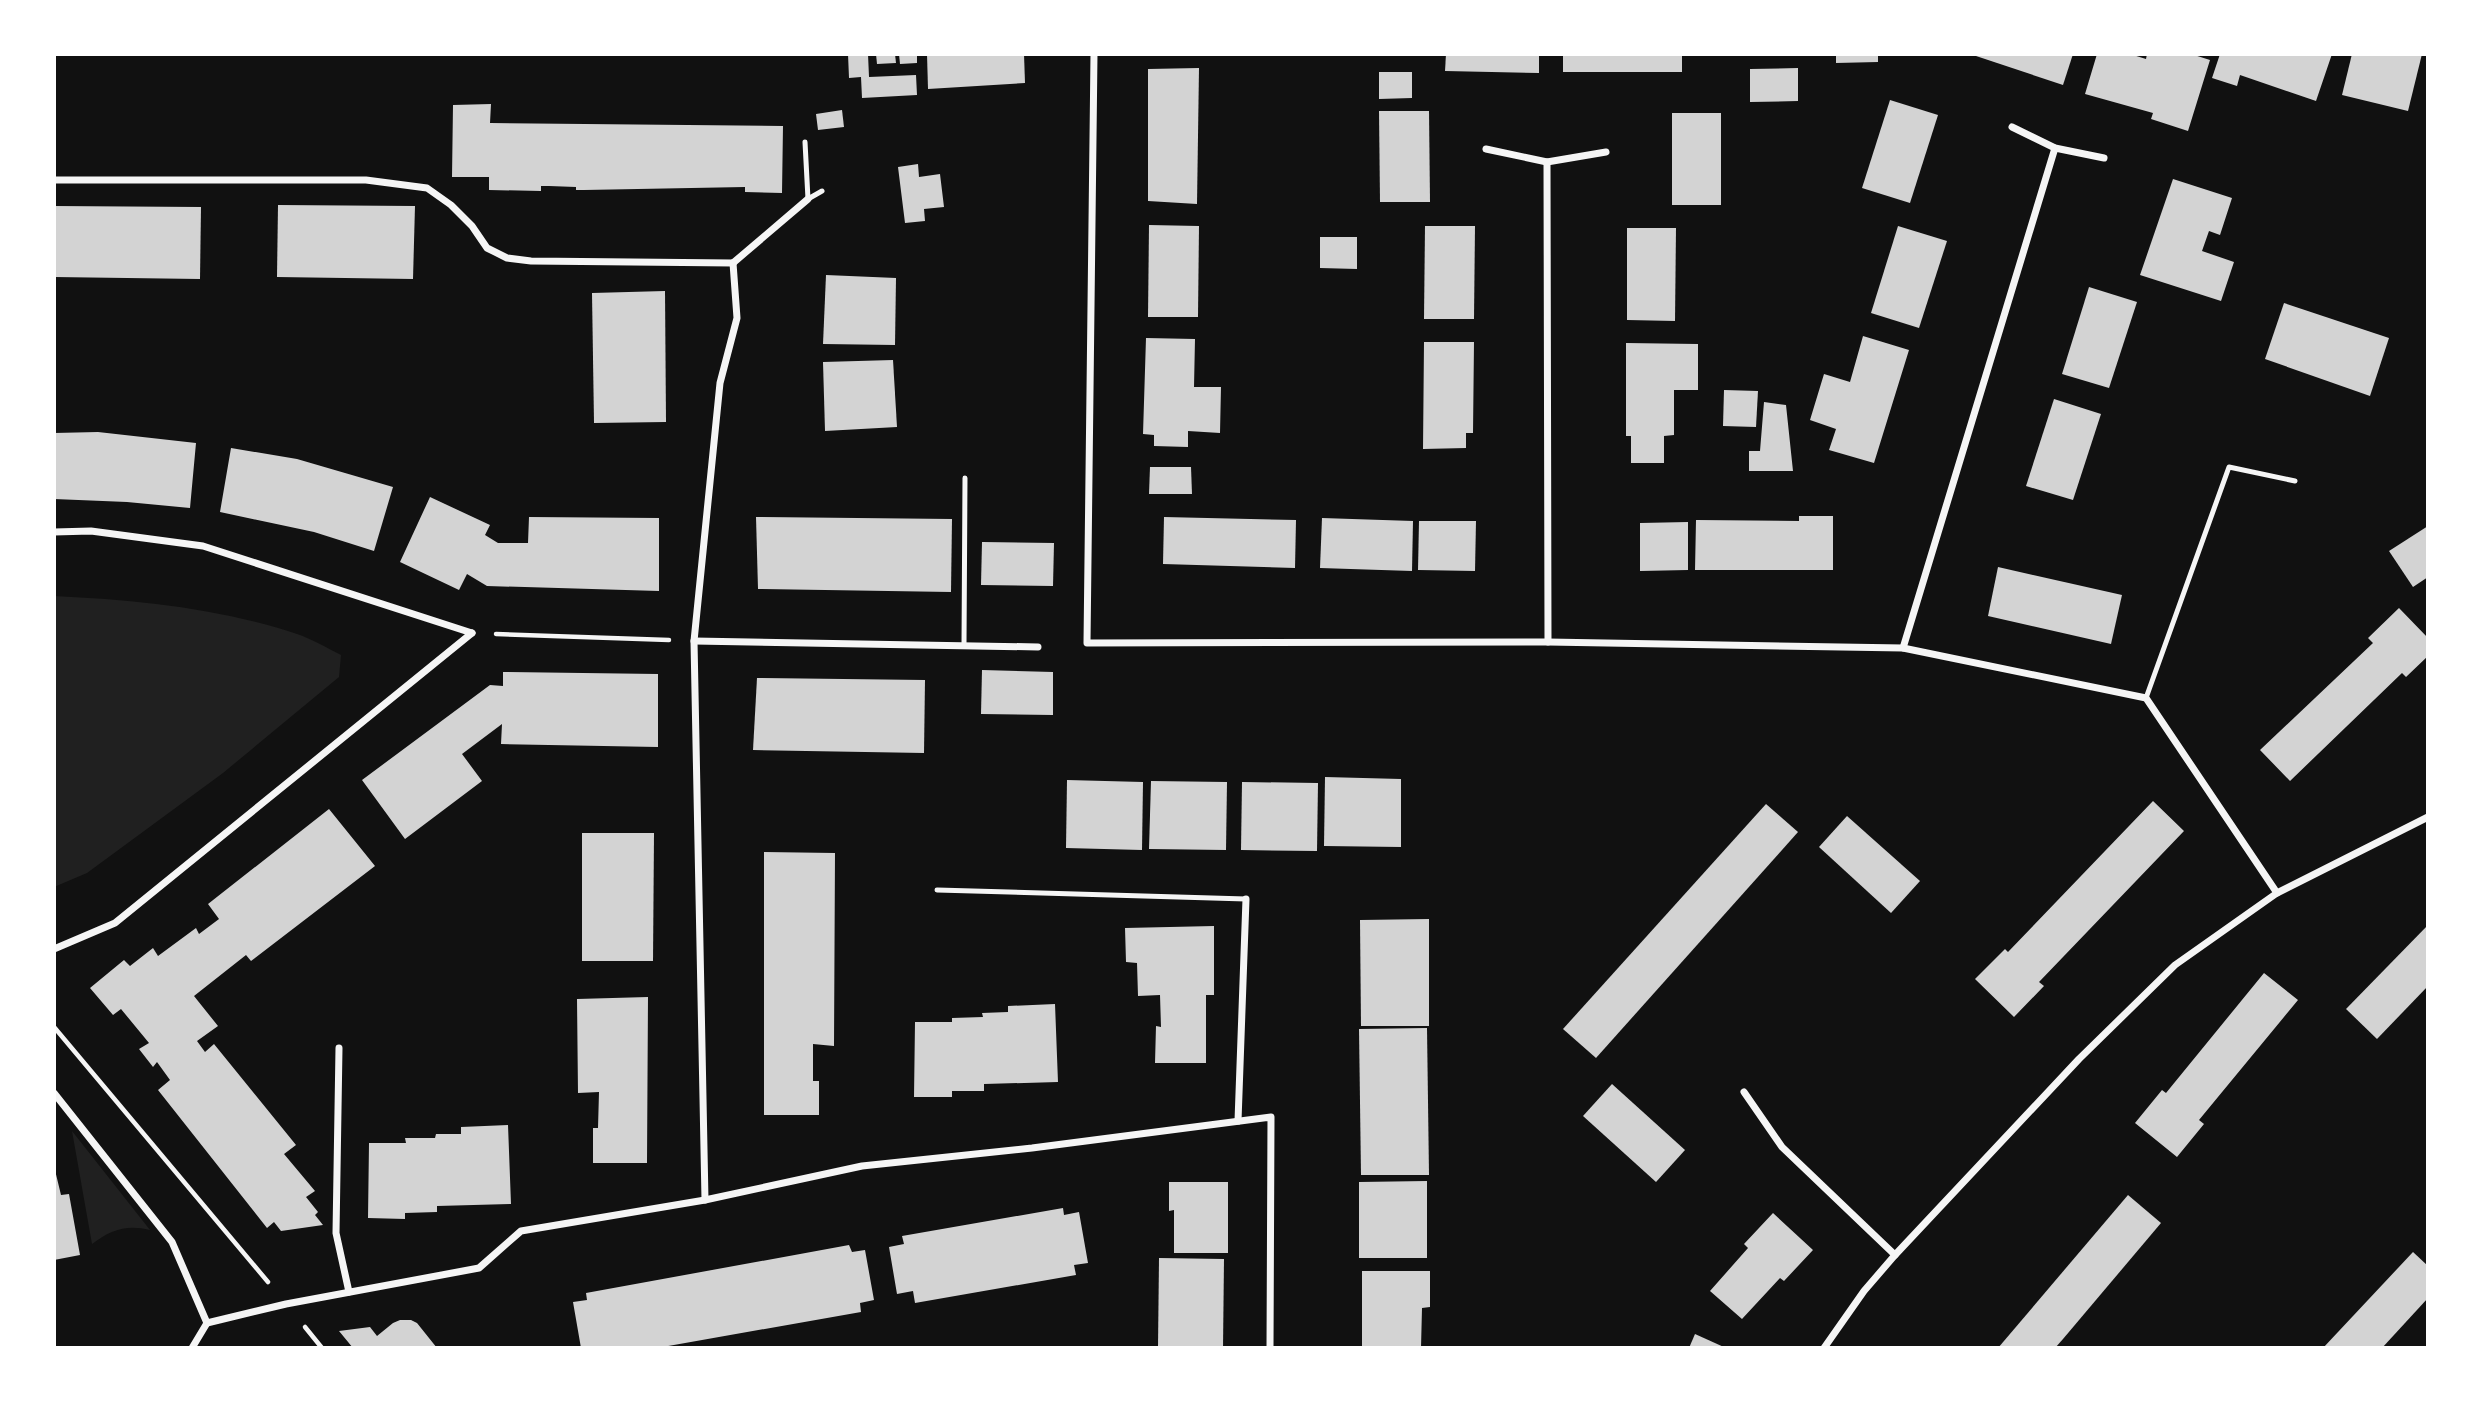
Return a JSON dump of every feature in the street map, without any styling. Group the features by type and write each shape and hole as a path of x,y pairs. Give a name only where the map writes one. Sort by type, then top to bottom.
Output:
{"street":[{"path":"1094,54 1087,643 1548,642 1903,648 2147,698 2277,893"},
{"path":"2012,127 2055,148 2104,158"},
{"path":"1903,648 2055,148"},
{"path":"1486,149 1547,162 1606,152"},
{"path":"1547,162 1548,642"},
{"path":"54,180 366,180 427,188 465,219 487,248 507,258 531,261 733,262 808,199"},
{"path":"705,1200 694,641 720,383 737,318 733,262"},
{"path":"54,532 91,531 203,546 472,633"},
{"path":"54,949 115,923 472,633"},
{"path":"694,641 1038,647"},
{"path":"1824,1348 1864,1291 1895,1255 2079,1059 2175,965 2277,893 2428,817"},
{"path":"1238,1121 1246,899"},
{"path":"339,1048 336,1233 349,1292"},
{"path":"1744,1092 1782,1147 1895,1255"},
{"path":"54,1093 172,1242 208,1323"},
{"path":"192,1348 208,1323 286,1304 479,1268 521,1231 705,1200 862,1166 1032,1148 1271,1117 1270,1348"}],"lane":[{"path":"805,142 808,199 821,191"},
{"path":"2147,698 2229,467 2295,481"},
{"path":"964,645 965,478"},
{"path":"937,890 1246,899"}],"path":[{"path":"472,633 694,641"},
{"path":"54,1027 322,1348"}],"shaded area":[{"path":"54,596 177,607 268,625 303,636 341,655 339,677 223,773 87,873 54,887"},
{"path":"72,1131 150,1230 119,1230 92,1244"}],"building":[{"path":"848,54 868,54 869,77 916,75 917,95 862,98 861,77 849,78"},
{"path":"876,54 895,54 896,63 877,64"},
{"path":"899,54 917,54 917,63 900,64"},
{"path":"927,54 1024,54 1025,83 928,89"},
{"path":"1446,54 1539,54 1539,73 1445,71"},
{"path":"1563,54 1682,54 1682,72 1563,72"},
{"path":"1836,54 1878,54 1878,62 1836,63"},
{"path":"2073,54 2063,85 1976,56"},
{"path":"2097,54 2130,54 2146,59 2147,54 2191,54 2210,60 2188,131 2151,119 2153,113 2085,94"},
{"path":"2220,54 2332,54 2316,101 2240,75 2237,86 2212,78"},
{"path":"2352,54 2422,54 2408,111 2342,95"},
{"path":"1199,68 1197,204 1148,201 1148,69"},
{"path":"1798,68 1798,101 1750,102 1750,69"},
{"path":"1379,72 1412,72 1412,98 1379,99"},
{"path":"1890,100 1938,115 1910,203 1862,188"},
{"path":"491,104 490,123 783,126 782,193 745,192 745,187 576,190 576,187 541,186 541,191 489,190 489,177 452,177 453,105"},
{"path":"842,110 844,127 818,130 816,114"},
{"path":"1379,111 1429,111 1430,202 1380,202"},
{"path":"1672,113 1721,113 1721,205 1672,205"},
{"path":"918,164 919,177 940,174 944,207 924,209 925,221 905,223 898,167"},
{"path":"2173,179 2232,198 2220,235 2209,231 2202,251 2234,262 2221,301 2140,275"},
{"path":"278,205 415,206 413,279 277,277"},
{"path":"54,206 201,207 200,279 54,277"},
{"path":"1149,225 1199,226 1198,317 1148,317"},
{"path":"1425,226 1475,226 1474,319 1424,319"},
{"path":"1898,226 1947,241 1919,328 1871,313"},
{"path":"1627,228 1676,228 1675,321 1627,320"},
{"path":"1320,237 1357,237 1357,269 1320,268"},
{"path":"826,275 896,278 895,345 823,344"},
{"path":"2089,287 2137,302 2109,388 2062,374"},
{"path":"665,291 666,422 594,423 592,293"},
{"path":"2284,303 2389,338 2370,396 2265,359"},
{"path":"1863,336 1909,350 1874,463 1829,450 1836,429 1810,420 1824,374 1850,382"},
{"path":"1146,338 1195,339 1194,387 1221,387 1220,433 1188,431 1188,447 1154,446 1154,435 1143,434"},
{"path":"1424,342 1474,342 1473,433 1466,433 1466,448 1423,449"},
{"path":"1626,343 1698,344 1698,390 1674,390 1674,435 1664,436 1664,463 1631,463 1631,436 1626,436"},
{"path":"893,360 897,427 825,431 823,362"},
{"path":"1724,390 1758,391 1756,427 1723,426"},
{"path":"2054,399 2101,414 2073,500 2026,486"},
{"path":"1764,402 1786,405 1793,471 1749,471 1749,451 1760,451"},
{"path":"98,432 196,443 190,508 54,499 54,433"},
{"path":"231,448 297,459 393,487 374,551 314,532 220,512"},
{"path":"1150,467 1191,467 1192,494 1149,494"},
{"path":"430,497 490,525 485,535 498,543 528,543 529,517 659,518 659,591 487,586 467,574 459,590 400,562"},
{"path":"1799,516 1833,516 1833,570 1695,570 1696,520 1799,521"},
{"path":"756,517 952,519 951,592 758,589"},
{"path":"1164,517 1296,520 1295,568 1163,564"},
{"path":"1322,518 1413,521 1412,571 1320,568"},
{"path":"1419,521 1476,521 1475,571 1418,570"},
{"path":"1688,522 1688,570 1640,571 1640,523"},
{"path":"2428,526 2428,577 2413,587 2389,551"},
{"path":"982,542 1054,543 1053,586 981,585"},
{"path":"1998,567 2122,595 2111,644 1988,616"},
{"path":"2399,608 2428,638 2428,656 2406,677 2402,673 2290,781 2260,750 2373,643 2368,638"},
{"path":"982,670 1053,672 1053,715 981,714"},
{"path":"503,672 658,674 658,747 501,744 502,724 462,754 482,781 405,839 362,780 490,685 503,686"},
{"path":"757,678 925,680 924,753 753,750"},
{"path":"1325,777 1401,779 1401,847 1324,846"},
{"path":"1067,780 1143,782 1142,850 1066,848"},
{"path":"1151,781 1227,782 1226,850 1149,849"},
{"path":"1242,782 1318,783 1317,851 1241,850"},
{"path":"2153,801 2184,831 2039,982 2044,986 2014,1017 1975,979 2005,949 2008,952"},
{"path":"1766,804 1798,832 1596,1058 1563,1029"},
{"path":"329,809 375,866 251,961 246,955 194,996 218,1026 197,1041 205,1052 214,1044 296,1145 284,1154 315,1191 306,1197 318,1212 315,1215 323,1225 281,1231 274,1222 267,1228 158,1090 170,1080 157,1062 153,1067 139,1049 149,1043 121,1009 113,1015 90,988 124,960 130,966 153,948 158,956 196,928 199,934 219,919 208,904"},
{"path":"1847,816 1920,881 1891,913 1819,847"},
{"path":"582,833 654,833 653,961 582,961"},
{"path":"764,852 835,853 834,1046 813,1044 813,1081 819,1081 819,1115 764,1115"},
{"path":"1429,919 1429,1026 1361,1026 1360,920"},
{"path":"2428,925 2428,986 2377,1039 2346,1009"},
{"path":"1214,926 1214,995 1206,995 1206,1063 1155,1063 1156,1026 1161,1027 1160,995 1138,996 1137,963 1126,962 1125,928"},
{"path":"2264,973 2298,1000 2199,1120 2204,1124 2177,1157 2135,1123 2162,1090 2166,1093"},
{"path":"648,997 647,1163 593,1163 593,1128 598,1128 599,1092 578,1093 577,999"},
{"path":"1055,1004 1058,1082 984,1084 984,1091 952,1091 952,1097 914,1097 915,1022 952,1022 952,1018 983,1017 982,1013 1008,1012 1008,1006"},
{"path":"1427,1028 1429,1175 1361,1175 1359,1029"},
{"path":"1612,1084 1685,1150 1656,1182 1583,1116"},
{"path":"508,1125 511,1204 437,1206 437,1212 405,1213 405,1219 368,1218 369,1143 406,1143 405,1138 435,1138 436,1134 461,1134 461,1127"},
{"path":"54,1166 61,1195 69,1194 80,1255 54,1260"},
{"path":"1427,1181 1427,1258 1359,1258 1359,1182"},
{"path":"1169,1182 1228,1182 1228,1253 1174,1253 1174,1210 1169,1211"},
{"path":"2128,1195 2161,1223 2063,1339 2055,1348 1998,1348"},
{"path":"1063,1208 1064,1215 1079,1212 1088,1263 1074,1265 1076,1275 915,1303 913,1291 897,1294 889,1247 904,1244 902,1236"},
{"path":"1773,1213 1813,1250 1784,1281 1780,1278 1742,1319 1710,1291 1748,1248 1744,1244"},
{"path":"849,1245 852,1252 865,1250 874,1300 860,1303 861,1312 657,1348 581,1348 573,1302 587,1300 586,1293"},
{"path":"2413,1252 2428,1266 2428,1298 2382,1348 2323,1348"},
{"path":"1159,1258 1224,1259 1223,1348 1158,1348"},
{"path":"1362,1271 1430,1271 1430,1307 1422,1308 1421,1348 1362,1348"},
{"path":"400,1320 417,1323 437,1348 353,1348 339,1331 370,1327 377,1336"},
{"path":"1695,1334 1726,1348 1689,1348"}]}
